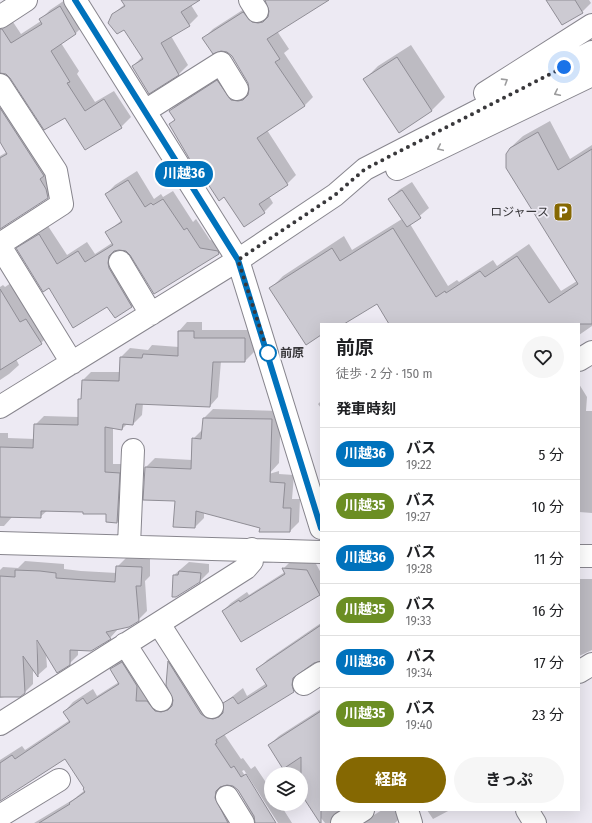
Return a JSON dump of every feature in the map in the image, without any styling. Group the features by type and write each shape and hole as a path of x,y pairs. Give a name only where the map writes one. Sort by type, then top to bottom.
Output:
{"street":[{"path":"0,17 26,0"},
{"path":"75,0 238,260 320,522"},
{"path":"0,407 238,260 335,195 365,169 592,26"},
{"path":"365,169 592,52"},
{"path":"145,111 221,63 237,89"},
{"path":"335,195 375,180 592,74"},
{"path":"0,85 56,171 62,204 0,245 72,363"},
{"path":"120,262 151,314"},
{"path":"580,359 592,352"},
{"path":"129,546 133,450"},
{"path":"0,543 320,552"},
{"path":"0,724 246,568 252,561 252,549"},
{"path":"580,556 592,556"},
{"path":"159,624 212,707"},
{"path":"125,644 161,700"},
{"path":"580,671 592,664"},
{"path":"0,816 59,780"},
{"path":"227,797 243,823"},
{"path":"342,823 361,811"},
{"path":"407,811 411,823"},
{"path":"528,811 535,823"}],"building":[{"path":"121,0 200,0 181,12 190,26 161,43 179,75 149,94 132,66 143,59 124,30 117,34 108,23 112,14 125,6"},
{"path":"265,0 329,0 267,39 280,59 275,62 305,106 257,138 288,185 259,204 265,213 244,227 224,197 219,201 195,164 193,165 169,124 175,120 169,111 217,80 231,100 243,100 248,95 248,83 232,56 227,52 221,51 213,54 202,38 243,12 252,22 263,22 268,17 269,11"},
{"path":"546,0 575,0 583,13 562,25"},
{"path":"60,6 76,34 51,51 70,82 67,83 85,111 104,99 122,128 85,150 65,118 44,130 10,78 6,74 0,73 0,29 2,29 11,43 42,24 39,19"},
{"path":"397,57 432,111 399,133 363,79"},
{"path":"0,108 44,176 40,179 46,189 48,198 0,229 0,158 7,154 0,142"},
{"path":"538,132 558,170 592,149 592,324 388,323 377,304 346,323 320,323 320,336 306,345 269,288 332,248 340,261 393,228 436,297 445,291 446,293 480,271 485,277 517,256 549,303 578,284 506,168 506,154 510,148"},
{"path":"128,180 145,207 151,203 153,205 163,199 184,230 187,228 200,248 218,251 219,254 154,294 130,255 126,251 114,251 109,256 109,268 132,307 115,318 107,307 73,328 49,288 43,292 16,248 39,234 57,264 78,251 85,262 113,245 105,232 122,222 105,194"},
{"path":"402,190 421,218 407,227 388,199"},
{"path":"0,289 20,322 26,319 42,344 0,370"},
{"path":"178,331 194,331 194,338 245,338 245,362 213,362 210,407 136,404 133,425 123,424 122,430 105,427 105,472 120,473 117,523 106,522 106,514 83,514 83,512 41,511 41,518 0,517 0,447 33,448 34,424 78,425 78,399 81,399 82,380 119,381 120,357 142,358 143,354 178,356"},
{"path":"203,418 272,419 270,482 285,483 283,508 291,508 290,532 259,532 260,528 196,511 195,528 173,527 175,501 143,500 145,467 191,469 192,438 201,439"},
{"path":"116,566 142,567 141,586 136,586 139,621 129,627 106,632 111,639 91,651 70,650 70,665 57,673 37,640 38,677 23,656 25,693 20,697 0,697 0,576 15,577 15,570 40,571 56,573 56,578 115,582"},
{"path":"282,568 307,570 320,595 241,642 222,611 239,600 240,602 285,574"},
{"path":"179,571 201,573 200,582 176,597 172,597 173,575 178,575"},
{"path":"320,626 320,661 314,663 293,678 292,685 294,692 216,740 217,743 215,744 231,768 234,766 241,777 246,774 264,803 264,811 269,811 276,823 255,823 254,816 238,790 233,786 227,785 220,787 216,791 215,798 228,823 39,823 70,804 69,803 85,792 83,789 84,788 65,759 0,801 0,763 12,755 15,759 70,722 63,712 83,698 87,704 119,684 110,669 122,662 137,686 136,701 147,701 155,711 161,712 168,710 172,706 173,700 166,685 168,661 201,714 207,718 213,719 219,717 223,713 223,703 233,697 238,704 267,686 256,669"},
{"path":"320,712 321,823 308,805 308,767 301,767 301,757 286,767 282,767 268,745"}],"bus line":[{"name":"川越36","path":"75,0 238,260 320,525"}],"place":[{"name":"ロジャース","path":"563,212"},
{"name":"前原","path":"268,353"}],"route":[{"path":"268,353 238,260 335,195 365,169 564,67"}]}
